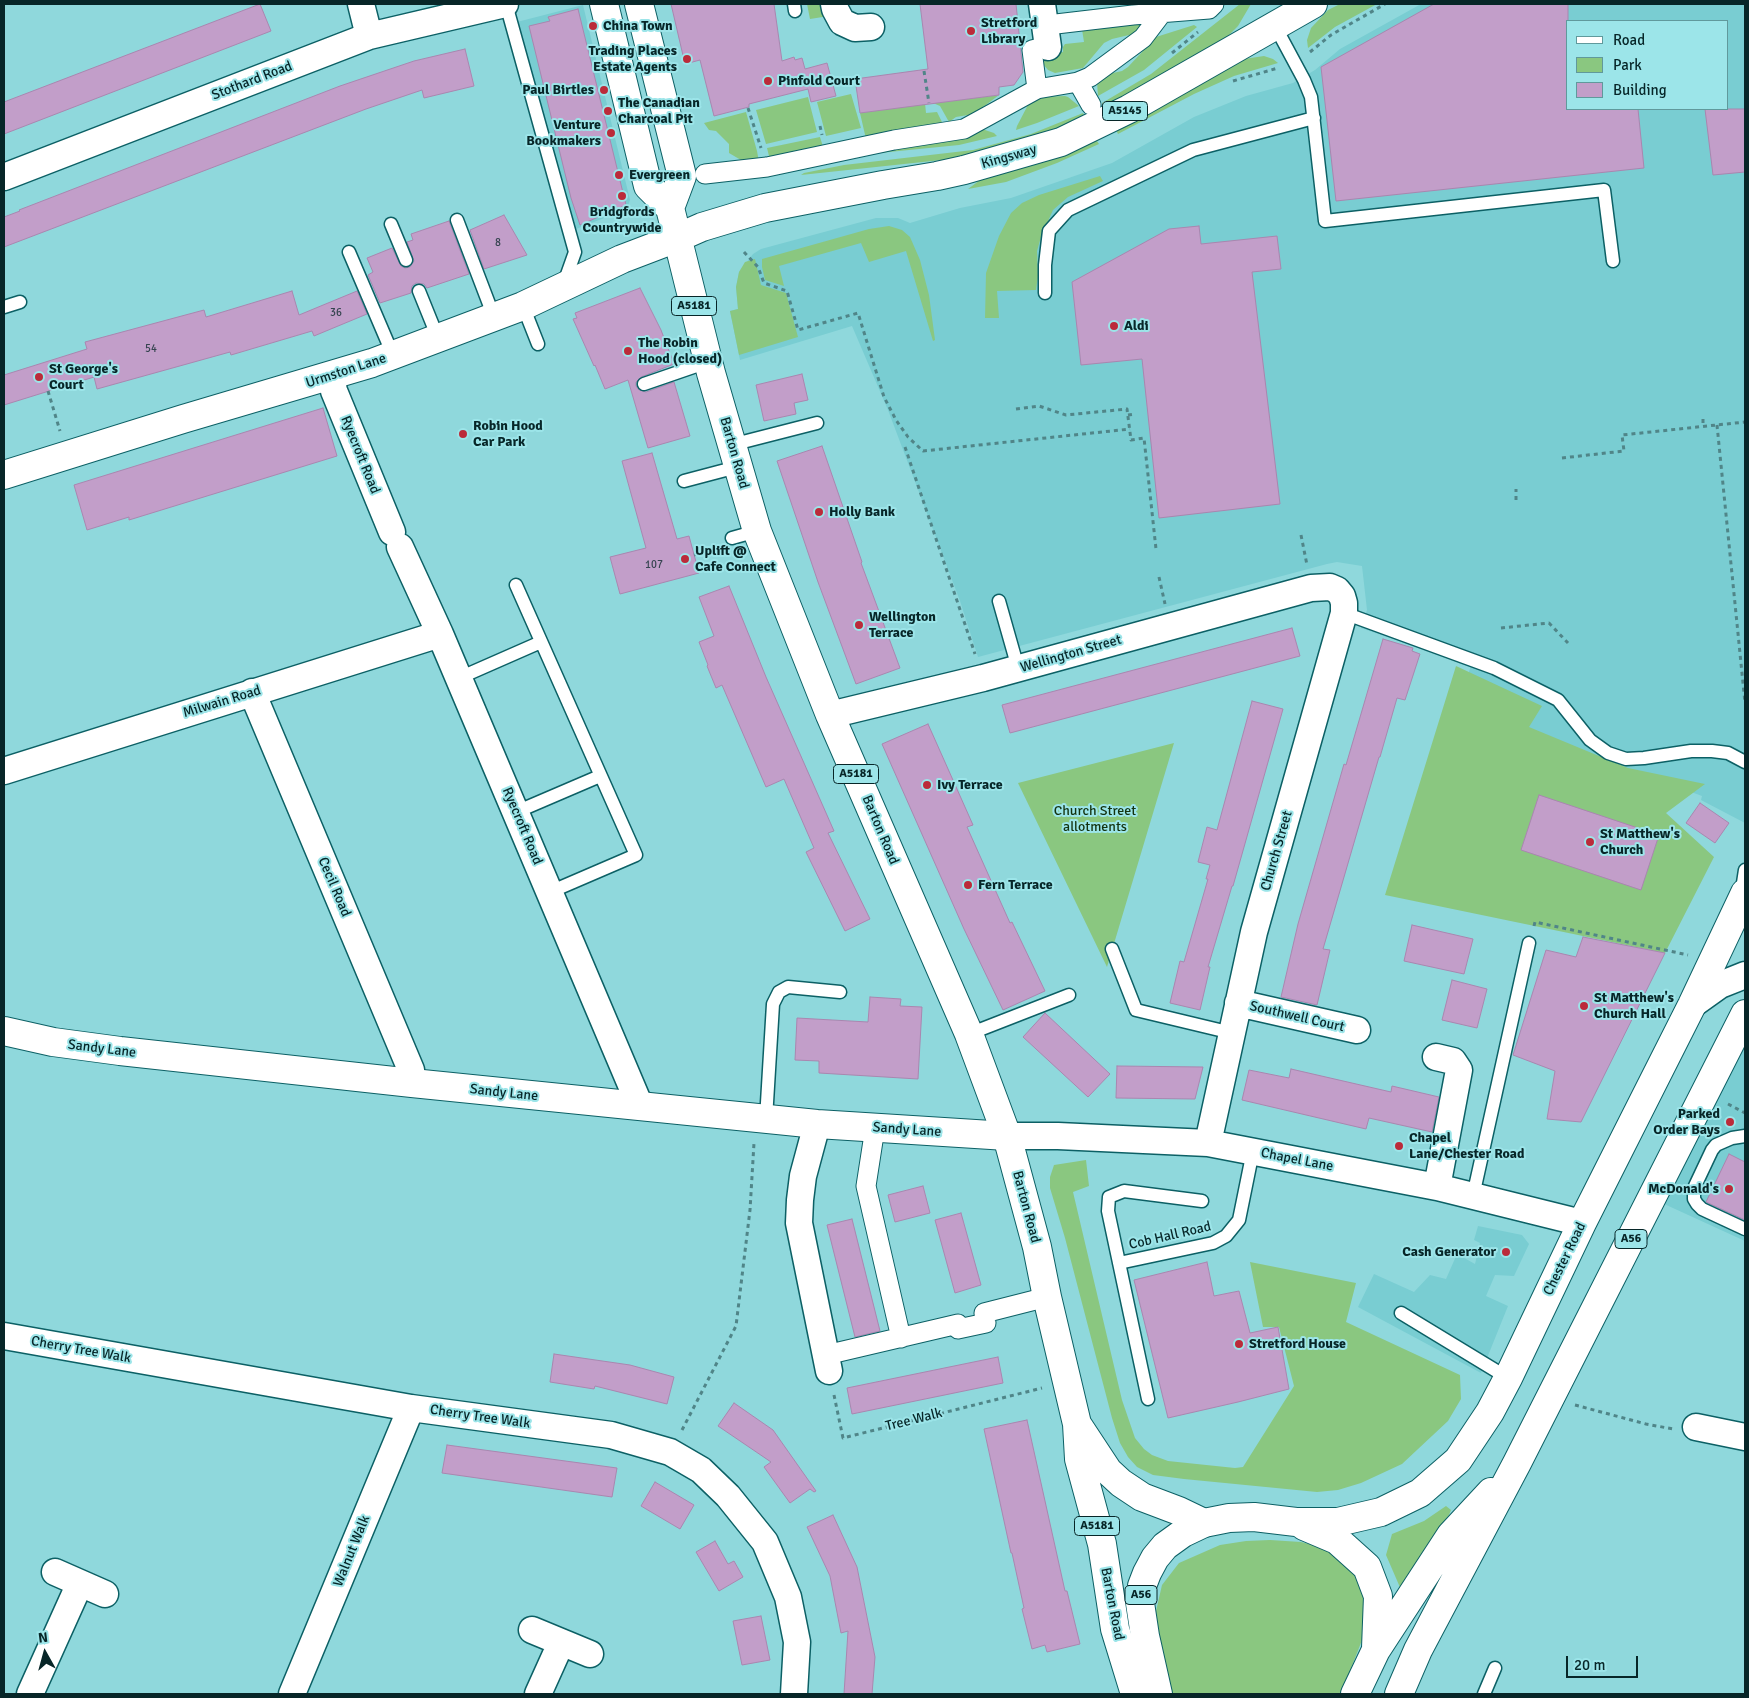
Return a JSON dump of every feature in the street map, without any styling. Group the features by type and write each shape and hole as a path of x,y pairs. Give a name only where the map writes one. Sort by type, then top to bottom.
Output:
{"main road":[{"path":"604,4 648,186 670,208 682,176 639,4"},
{"name":"Kingsway","path":"677,238 702,227 765,208 964,170 1061,142 1129,109 1313,4"},
{"name":"Barton Road","path":"670,208 708,362 734,456 745,534 830,715 969,1034 1007,1136 1037,1247 1077,1424 1079,1459 1102,1544 1115,1629 1135,1694"},
{"name":"Urmston Lane","path":"4,475 192,416 331,376 393,355 523,306 622,259 677,238"},
{"name":"Chester Road","path":"1158,1694 1140,1602 1142,1586 1155,1558 1165,1546 1183,1533 1204,1523 1229,1518 1254,1517 1296,1522 1338,1522 1381,1512 1420,1493 1458,1460 1490,1412 1508,1378 1582,1223 1692,1006 1743,898"},
{"name":"Chester Road","path":"1399,1694 1418,1650 1517,1463 1745,1014"},
{"name":"Sandy Lane","path":"4,1031 53,1042 120,1051 412,1083 817,1124 1007,1136"},
{"name":"Barton Road","path":"1077,1424 1108,1471 1121,1483 1142,1497 1204,1523"},
{"name":"Chester Road","path":"1355,1694 1376,1650 1451,1535 1517,1463"},
{"name":"Chester Road","path":"1296,1522 1337,1540 1367,1567 1378,1596 1376,1650"}],"street":[{"path":"361,4 369,36"},
{"name":"Stothard Road","path":"4,177 369,36 463,9 506,4"},
{"path":"834,4 842,22 855,28 871,27"},
{"path":"1037,89 1032,50 1046,31 1211,6"},
{"path":"717,175 767,167 894,140 964,129 1037,89 1084,80 1143,38 1162,13"},
{"path":"1084,80 1091,105"},
{"name":"Ryecroft Road","path":"331,376 334,392 396,539 459,678 640,1106"},
{"name":"Wellington Street","path":"830,715 983,678 1311,588 1330,587 1337,590 1342,596 1344,613"},
{"name":"Church Street","path":"1208,1143 1254,932 1344,613"},
{"name":"Milwain Road","path":"4,770 440,634"},
{"name":"Cecil Road","path":"252,692 411,1070 412,1083"},
{"path":"1692,1006 1720,985 1745,975"},
{"name":"Southwell Court","path":"1238,1002 1357,1030"},
{"path":"1436,1057 1453,1061 1459,1070 1437,1187"},
{"path":"817,1124 802,1176 799,1222 828,1363 901,1338 958,1324 958,1330 986,1323 984,1313 1047,1297"},
{"path":"875,1128 866,1186 901,1338"},
{"name":"Chapel Lane","path":"1007,1136 1058,1136 1208,1143 1437,1187 1582,1223"},
{"name":"Cherry Tree Walk","path":"4,1336 411,1408 611,1435 670,1452 701,1470 728,1496 765,1542 788,1597 797,1642 794,1694"},
{"name":"Walnut Walk","path":"292,1694 411,1408"},
{"path":"1696,1427 1745,1437"},
{"path":"55,1572 105,1594"},
{"path":"30,1694 80,1583"},
{"path":"532,1630 590,1654"},
{"path":"538,1694 561,1643"}],"lane":[{"path":"506,4 575,252 562,288"},
{"path":"1275,26 1311,97 1325,221 1604,190 1612,261"},
{"path":"1045,293 1045,265 1050,231 1068,210 1193,150 1314,118"},
{"path":"457,220 494,317"},
{"path":"391,224 406,260"},
{"path":"349,252 393,355"},
{"path":"419,291 438,338"},
{"path":"4,306 20,302"},
{"path":"523,306 538,344"},
{"path":"644,384 708,362"},
{"path":"684,482 734,456 817,423"},
{"path":"516,584 636,855 550,892"},
{"path":"999,601 1018,668"},
{"path":"1344,613 1494,668 1558,700 1590,740 1608,753 1626,759 1691,751 1712,751 1728,753 1745,762"},
{"path":"459,678 541,642"},
{"path":"516,812 600,776"},
{"path":"1743,898 1745,870"},
{"path":"1473,1196 1529,943"},
{"path":"1112,949 1136,1010 1232,1033"},
{"path":"760,1118 773,1004 778,992 788,987 840,992"},
{"path":"969,1034 1070,995"},
{"path":"1745,1136 1732,1138 1716,1145 1699,1177 1694,1192 1694,1199 1702,1209 1745,1229"},
{"name":"Cob Hall Road","path":"1119,1263 1213,1243 1226,1236 1239,1220 1253,1151"},
{"path":"1148,1399 1108,1211 1109,1197 1124,1191 1202,1200"},
{"path":"1401,1313 1508,1378"},
{"path":"1484,1694 1495,1668"}],"path":[{"path":"924,70 929,103"},
{"path":"748,108 767,167"},
{"path":"744,252 758,267 764,283 787,291 798,330 858,313 884,397 896,420 908,437 923,451 1130,429"},
{"path":"48,391 67,455"},
{"path":"1016,409 1039,406 1066,415 1127,409 1131,440 1144,438 1156,549"},
{"path":"1128,415 1135,414"},
{"path":"1703,419 1703,426"},
{"path":"1562,458 1624,451 1622,435 1745,422"},
{"path":"1717,425 1745,703"},
{"path":"905,447 983,678"},
{"path":"1516,489 1516,500"},
{"path":"694,555 702,552"},
{"path":"1501,628 1550,623 1568,643"},
{"path":"1529,943 1535,922 1713,961"},
{"path":"670,1452 736,1326 760,1118"},
{"name":"Tree Walk","path":"828,1363 843,1438 1067,1382"},
{"path":"1551,1396 1592,1410 1646,1424 1682,1430 1696,1427"}],"shaded area":[{"path":"1421,4 1745,4 1745,823 1701,800 1702,796 1457,705 1471,666 1361,628 1367,610 1362,566 1337,562 1327,564 978,657 960,601 888,410 852,326 740,360 730,311 738,309 736,287 739,272 753,254 761,249 876,218 898,218 910,223 960,208 1011,198 1112,163 1194,117 1246,96 1293,83 1315,70 1340,49"},
{"path":"583,5 630,200 627,209 571,231 517,22"},
{"path":"1745,1042 1745,1241 1662,1203"},
{"path":"1478,1226 1522,1235 1529,1244 1514,1276 1495,1275 1486,1296 1508,1306 1481,1373 1358,1307 1374,1274 1414,1292 1430,1275 1446,1279 1457,1254 1475,1264 1480,1243 1474,1240"}],"green space":[{"path":"807,4 827,4 829,16 810,19"},
{"path":"1240,4 1251,4 1238,26 1226,38 1104,107 1102,103 1151,74"},
{"path":"1340,4 1377,4 1335,27 1308,48 1307,40 1311,28 1328,10"},
{"path":"1144,18 1142,32 1112,39 1104,43 1083,68 1055,73 1048,70 1043,64 1042,55 1063,52 1065,44 1084,42 1081,23"},
{"path":"1194,25 1197,27 1144,70 1098,96 1097,82 1104,75 1122,71 1128,67 1156,37"},
{"path":"1264,56 1278,63 1234,76 1194,94 1118,134 1116,130 1244,59"},
{"path":"851,94 861,128 826,136 817,102"},
{"path":"999,95 974,114 956,117 949,122 940,106 933,103"},
{"path":"1065,96 1079,106 1016,130 1030,101 1038,97"},
{"path":"808,97 817,132 766,144 756,110"},
{"path":"925,103 926,113 937,112 944,126 866,139 860,113"},
{"path":"746,112 759,162 746,163 729,153 729,144 716,131 709,130 704,123"},
{"path":"1083,113 1085,117 1012,145 951,159 801,175 844,165 973,150 1031,134"},
{"path":"982,129 997,136 959,145 869,154"},
{"path":"820,137 824,150 770,160 767,148"},
{"path":"1097,141 1099,144 1057,163 1006,182 968,189 980,180 1049,160"},
{"path":"1100,176 1103,181 1068,197 1053,210 1037,251 1038,276 1036,290 997,291 999,318 985,318 986,273 999,236 1011,213 1022,203 1039,195"},
{"path":"889,226 902,230 910,237 920,260 929,295 935,340 933,341 906,251 869,262 861,243 779,266 784,286 765,280 762,259 869,229"},
{"path":"755,259 761,285 786,293 798,337 739,355 730,311 738,309 736,287 739,272 745,262"},
{"path":"1456,666 1542,706 1529,727 1628,768 1705,784 1666,813 1714,857 1665,953 1385,895"},
{"name":"Church Street allotments","path":"1174,743 1107,967 1018,783"},
{"path":"1086,1160 1089,1186 1073,1192 1122,1400 1135,1438 1152,1455 1168,1461 1235,1468 1243,1467 1294,1386 1279,1327 1263,1327 1250,1262 1356,1283 1346,1322 1460,1375 1461,1399 1448,1421 1402,1464 1361,1483 1338,1490 1317,1492 1184,1479 1153,1475 1137,1467 1128,1457 1120,1443 1112,1418 1050,1188 1050,1177 1054,1165"},
{"path":"1446,1506 1451,1510 1449,1515 1426,1549 1402,1592 1386,1555 1392,1534 1424,1521"},
{"path":"1270,1540 1301,1542 1325,1548 1351,1569 1363,1586 1367,1603 1366,1630 1341,1694 1170,1694 1158,1632 1156,1611 1162,1585 1179,1563 1220,1545"}],"building":[{"path":"260,4 271,31 4,134 4,102"},
{"path":"671,4 774,4 782,61 794,57 795,60 802,58 805,69 827,63 836,96 811,102 808,89 749,104 749,107 714,116 700,60 685,64"},
{"name":"Stretford Library","path":"920,4 1016,4 1023,72 1014,85 999,87 999,95 860,113 855,79 928,69"},
{"path":"1434,4 1568,4 1568,20 1566,20 1566,110 1638,110 1644,168 1336,201 1321,67"},
{"path":"578,9 626,205 580,225 571,198 529,26 550,21 548,17"},
{"path":"465,49 474,86 424,98 422,90 366,109 4,247 4,217 19,210 340,86 414,61"},
{"path":"1745,109 1745,172 1713,175 1705,110"},
{"path":"504,215 527,255 484,269 470,230"},
{"path":"449,221 469,274 427,288 424,284 416,283 412,286 411,293 380,303 368,275 373,272 367,258 392,248 401,266 405,268 410,267 414,261 407,242 413,240 411,234"},
{"path":"1199,226 1201,244 1277,236 1281,269 1252,272 1280,504 1159,518 1142,359 1081,365 1072,282 1169,229"},
{"name":"The Robin Hood (closed)","path":"640,288 661,330 674,364 641,377 636,382 636,386 639,390 646,392 674,382 690,436 648,448 628,380 605,389 573,319 577,318 575,313"},
{"path":"292,291 299,315 357,291 367,314 314,336 312,331 231,355 230,352 97,389 94,377 4,405 4,375 87,349 85,342 204,310 206,317"},
{"path":"802,374 808,400 794,403 796,414 764,421 756,385"},
{"path":"323,408 337,456 129,520 129,517 87,530 74,485"},
{"path":"822,446 861,563 900,668 856,684 818,582 777,461"},
{"path":"652,453 677,539 689,536 699,573 620,594 610,557 646,548 622,461"},
{"path":"729,586 766,677 834,831 828,833 870,919 845,931 806,852 814,848 784,779 766,787 722,685 716,688 707,666 699,642 714,636 699,597"},
{"path":"1292,628 1300,656 1010,733 1002,705"},
{"path":"1383,639 1413,648 1412,651 1420,654 1405,700 1397,698 1379,757 1323,949 1330,950 1317,1005 1281,997 1298,924 1344,764 1346,765"},
{"path":"1252,701 1283,709 1208,967 1210,967 1200,1010 1170,1003 1180,961 1184,962 1208,879 1206,879 1210,865 1198,862 1207,827 1217,830"},
{"path":"928,724 973,825 967,827 1010,923 1012,922 1045,991 1003,1010 964,929 882,744"},
{"name":"St Matthew's Church","path":"1539,795 1659,835 1641,890 1521,850"},
{"path":"1700,803 1729,823 1715,843 1686,823"},
{"path":"1412,925 1473,939 1464,974 1404,961"},
{"name":"St Matthew's Church Hall","path":"1583,937 1665,953 1581,1122 1547,1119 1555,1071 1513,1055 1546,950 1576,957"},
{"path":"1452,980 1487,989 1477,1028 1442,1020"},
{"path":"870,997 901,999 900,1006 922,1007 918,1079 819,1073 819,1061 795,1060 797,1018 868,1022"},
{"path":"1045,1013 1110,1074 1088,1097 1023,1037"},
{"path":"1117,1066 1203,1067 1195,1099 1116,1098"},
{"path":"1291,1069 1391,1092 1392,1086 1439,1097 1432,1132 1369,1118 1366,1129 1242,1100 1249,1070 1289,1078"},
{"name":"McDonald's","path":"1729,1154 1745,1162 1745,1220 1706,1202"},
{"path":"923,1186 930,1213 895,1222 888,1195"},
{"path":"961,1213 981,1285 955,1293 935,1220"},
{"path":"852,1219 880,1331 855,1337 827,1225"},
{"path":"1207,1262 1214,1296 1239,1291 1250,1333 1278,1327 1289,1389 1168,1418 1134,1280"},
{"path":"554,1354 630,1365 674,1377 667,1404 595,1386 594,1389 550,1382"},
{"path":"998,1357 1003,1383 852,1414 847,1388"},
{"path":"734,1403 773,1430 816,1491 814,1492 810,1489 790,1503 764,1467 771,1462 718,1426"},
{"path":"1027,1420 1065,1591 1067,1591 1080,1644 1047,1652 1045,1645 1032,1649 984,1429"},
{"path":"447,1445 617,1468 612,1497 442,1473"},
{"path":"655,1482 694,1505 680,1529 641,1506"},
{"path":"833,1515 857,1567 875,1657 872,1694 844,1694 848,1631 841,1633 830,1576 807,1527"},
{"path":"715,1541 728,1564 734,1561 743,1577 719,1591 696,1552"},
{"path":"761,1616 770,1660 742,1665 733,1621"}],"place":[{"name":"China Town","path":"593,26"},
{"name":"Stretford Library","path":"971,31"},
{"name":"Trading Places Estate Agents","path":"687,59"},
{"name":"Pinfold Court","path":"768,81"},
{"name":"Paul Birtles","path":"604,90"},
{"name":"The Canadian Charcoal Pit","path":"608,111"},
{"name":"Venture Bookmakers","path":"611,133"},
{"name":"Evergreen","path":"619,175"},
{"name":"Bridgfords Countrywide","path":"622,196"},
{"name":"Aldi","path":"1114,326"},
{"name":"The Robin Hood (closed)","path":"628,351"},
{"name":"St George's Court","path":"39,377"},
{"name":"Robin Hood Car Park","path":"463,434"},
{"name":"Holly Bank","path":"819,512"},
{"name":"Uplift @ Cafe Connect","path":"685,559"},
{"name":"Wellington Terrace","path":"859,625"},
{"name":"Ivy Terrace","path":"927,785"},
{"name":"St Matthew's Church","path":"1590,842"},
{"name":"Fern Terrace","path":"968,885"},
{"name":"St Matthew's Church Hall","path":"1584,1006"},
{"name":"Parked Order Bays","path":"1730,1122"},
{"name":"Chapel Lane/Chester Road","path":"1399,1146"},
{"name":"McDonald's","path":"1729,1189"},
{"name":"Cash Generator","path":"1506,1252"},
{"name":"Stretford House","path":"1239,1344"}]}
